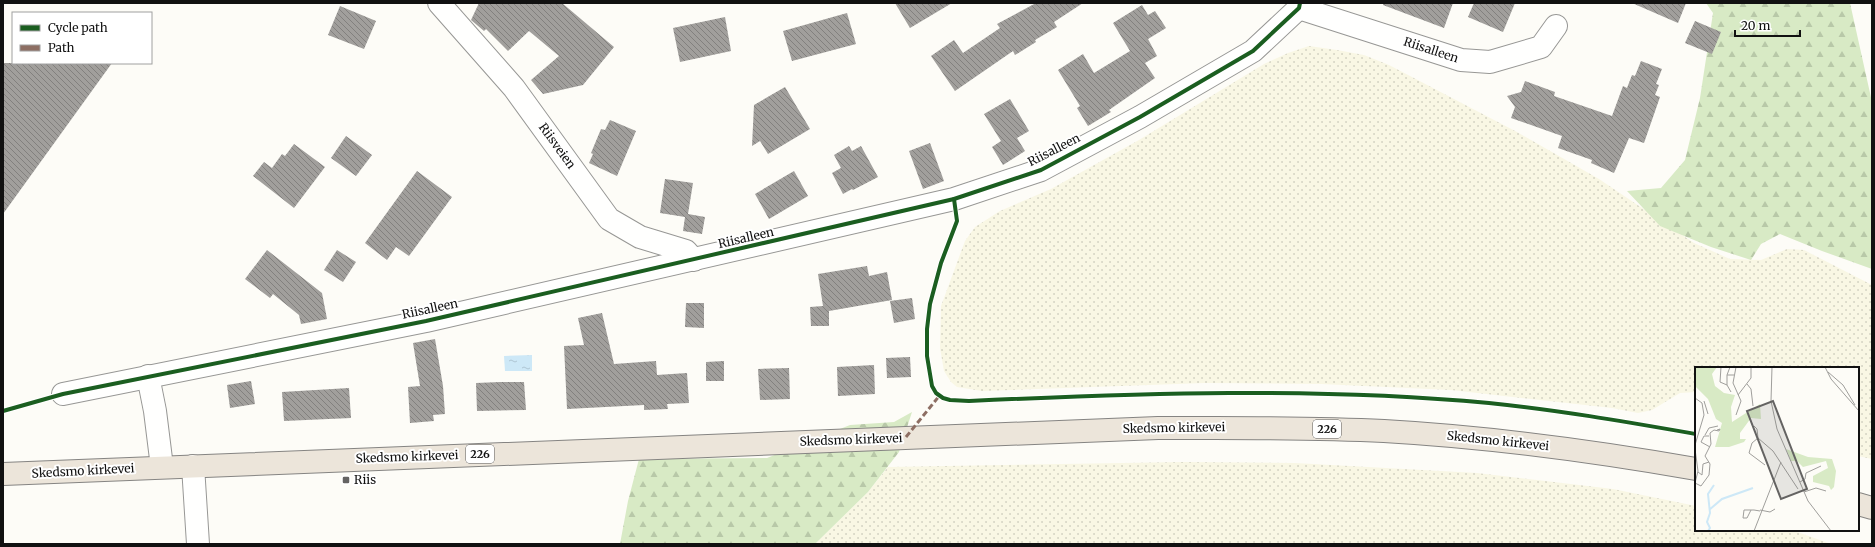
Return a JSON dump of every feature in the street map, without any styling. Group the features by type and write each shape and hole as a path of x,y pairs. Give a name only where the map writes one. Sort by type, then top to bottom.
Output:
{"highway":[{"name":"Skedsmo kirkevei","path":"3,474 1091,430 1280,428 1385,431 1488,439 1587,452 1695,469"},
{"path":"1859,504 1872,508"}],"street":[{"name":"Riisveien","path":"439,3 514,88 609,219 640,237 686,251 694,260"},
{"name":"Riisalleen","path":"63,394 426,321 954,200 1041,170 1140,116 1253,51 1300,5 1461,60 1490,62 1541,47 1556,26"},
{"path":"148,376 155,411 162,467"},
{"path":"193,466 198,544"}],"shaded area":[{"path":"1309,46 1364,55 1389,65 1517,132 1599,179 1694,243 1730,259 1761,260 1787,249 1804,250 1872,285 1872,459 1859,456 1859,367 1695,367 1695,392 1680,393 1652,410 1638,413 1612,408 1451,390 1321,384 1205,383 982,391 957,387 951,382 944,371 940,348 941,306 965,241 975,227 1000,211 1051,189 1139,140 1264,64 1288,53"},
{"path":"1183,462 1295,463 1477,473 1613,489 1695,506 1695,531 1795,531 1831,544 815,544 868,492 888,467"}],"green space":[{"path":"1706,3 1850,3 1872,102 1872,269 1780,234 1761,244 1751,260 1711,247 1660,226 1627,191 1661,188 1685,160 1700,98 1713,13"},
{"path":"912,412 899,452 868,492 815,544 620,544 628,501 639,459 767,458 850,425 894,422"}],"water":[{"path":"532,355 532,371 505,371 504,356"}],"building":[{"path":"479,3 562,3 614,47 583,85 543,94 531,80 559,56 529,31 508,51 486,29 484,31 471,20"},
{"path":"895,3 952,3 910,28"},
{"path":"1036,3 1083,3 1054,22 1057,27 1035,40 1036,42 1015,55 1013,51 955,91 931,56 954,40 963,53 1000,28 997,24"},
{"path":"1383,3 1453,3 1444,28 1383,5"},
{"path":"1474,3 1515,3 1503,32 1468,17"},
{"path":"1632,3 1686,3 1678,23"},
{"path":"1142,5 1148,15 1155,11 1166,28 1148,39 1157,56 1145,63 1155,78 1109,110 1111,112 1088,126 1077,108 1080,106 1058,70 1083,54 1094,73 1130,51 1113,23"},
{"path":"340,6 376,21 364,49 328,35"},
{"path":"847,13 856,44 792,61 783,31"},
{"path":"725,17 731,51 680,62 673,28"},
{"path":"1695,21 1721,32 1712,54 1685,43"},
{"path":"1641,61 1662,69 1656,84 1659,85 1655,95 1660,97 1644,143 1629,138 1614,173 1591,163 1592,160 1558,148 1562,136 1511,118 1515,107 1507,96 1521,92 1525,81 1555,92 1554,96 1612,116 1623,86 1627,88 1632,75 1635,76"},
{"path":"3,63 111,64 3,214"},
{"path":"785,87 810,129 768,154 760,141 752,146 754,105"},
{"path":"1010,99 1029,131 1017,138 1025,151 1003,165 992,147 1001,141 984,114"},
{"path":"610,120 636,131 617,176 589,163 593,154 591,153 601,129 605,130"},
{"path":"346,136 372,155 356,176 331,158"},
{"path":"930,143 944,181 923,189 909,151"},
{"path":"294,144 325,167 294,208 253,176 264,162 272,168 282,154 285,156"},
{"path":"849,146 852,151 861,146 878,177 843,194 832,173 841,168 834,155"},
{"path":"417,171 452,197 409,256 396,247 387,260 365,243"},
{"path":"794,171 808,196 769,219 755,194"},
{"path":"665,179 693,183 688,214 705,217 702,234 683,231 685,217 660,213"},
{"path":"267,250 322,293 327,319 301,324 299,315 273,294 270,298 245,279"},
{"path":"337,250 356,262 343,282 324,270"},
{"path":"867,266 869,276 887,272 892,300 829,311 829,326 811,326 810,307 823,306 818,274"},
{"path":"912,298 915,319 894,323 890,301"},
{"path":"686,303 704,303 704,328 685,327"},
{"path":"602,313 614,364 656,361 657,375 687,373 689,403 667,404 668,409 644,410 644,405 567,409 564,346 584,345 578,318"},
{"path":"435,339 443,386 445,414 433,415 434,421 410,423 408,387 420,386 413,343"},
{"path":"910,357 911,377 887,378 886,358"},
{"path":"724,361 724,381 706,381 706,362"},
{"path":"874,365 875,394 838,396 837,367"},
{"path":"789,368 790,399 760,400 758,369"},
{"path":"251,381 255,404 230,408 227,385"},
{"path":"524,382 526,410 477,411 476,383"},
{"path":"349,388 351,418 284,421 282,392"}],"marked path":[{"path":"906,437 940,395"}],"cycle path":[{"path":"3,411 63,394 426,321 954,199 1041,170 1140,117 1253,51 1299,8 1300,3"},
{"path":"954,199 957,221 941,263 930,304 927,329 927,356 932,386 936,393 943,398 969,401 1229,393 1294,393 1424,398 1541,409 1695,434"}],"place":[{"name":"Riis","path":"346,480"}]}
